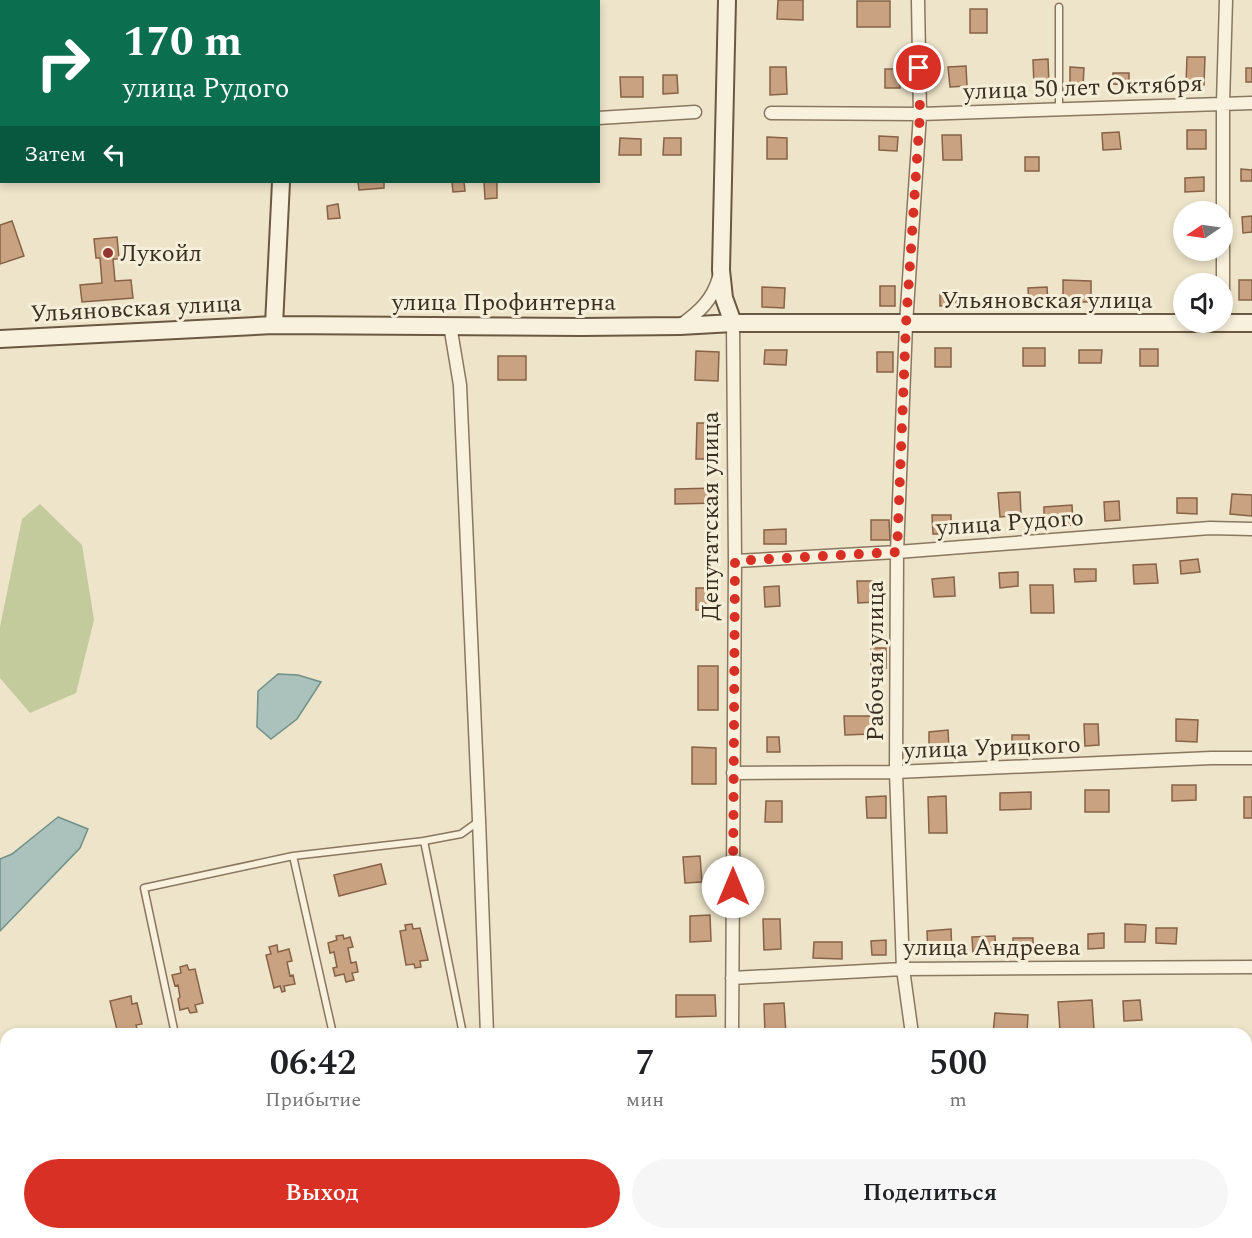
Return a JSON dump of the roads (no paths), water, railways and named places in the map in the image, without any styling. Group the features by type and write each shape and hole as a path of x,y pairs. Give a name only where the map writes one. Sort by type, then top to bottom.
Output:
{"main road":[{"name":"Депутатская улица","path":"727,0 721,270 724,298 733,322"},
{"path":"274,325 281,183"},
{"name":"Ульяновская улица","path":"733,322 1173,324"},
{"name":"улица Профинтерна","path":"274,325 582,327 680,326 733,322"},
{"name":"Ульяновская улица","path":"1233,324 1252,323"},
{"name":"Ульяновская улица","path":"0,339 274,325"}],"street":[{"name":"Рабочая улица","path":"911,1028 903,969 896,772 897,552 906,324 920,114 918,0"},
{"path":"1223,273 1223,103 1226,0"},
{"name":"улица 50 лет Октября","path":"771,113 920,114 1252,103"},
{"path":"600,118 695,112"},
{"path":"680,326 708,303 716,290 721,270"},
{"name":"Депутатская улица","path":"732,1028 735,561 733,322"},
{"path":"450,325 460,385 487,1028"},
{"name":"улица Рудого","path":"735,561 897,552 1210,528 1252,529"},
{"name":"улица Урицкого","path":"733,773 896,772 1211,758 1252,759"},
{"name":"улица Андреева","path":"732,978 903,969 1252,967"}],"lane":[{"path":"1059,7 1059,109"},
{"path":"174,1028 144,888 293,856 424,841 461,834 479,820"},
{"path":"424,841 462,1028"},
{"path":"293,856 332,1028"}],"water":[{"path":"278,674 298,675 321,682 297,719 271,739 257,727 258,691"},
{"path":"58,817 88,829 80,848 0,931 0,859 12,854"}],"place":[{"name":"Лукойл","path":"108,253"}]}
